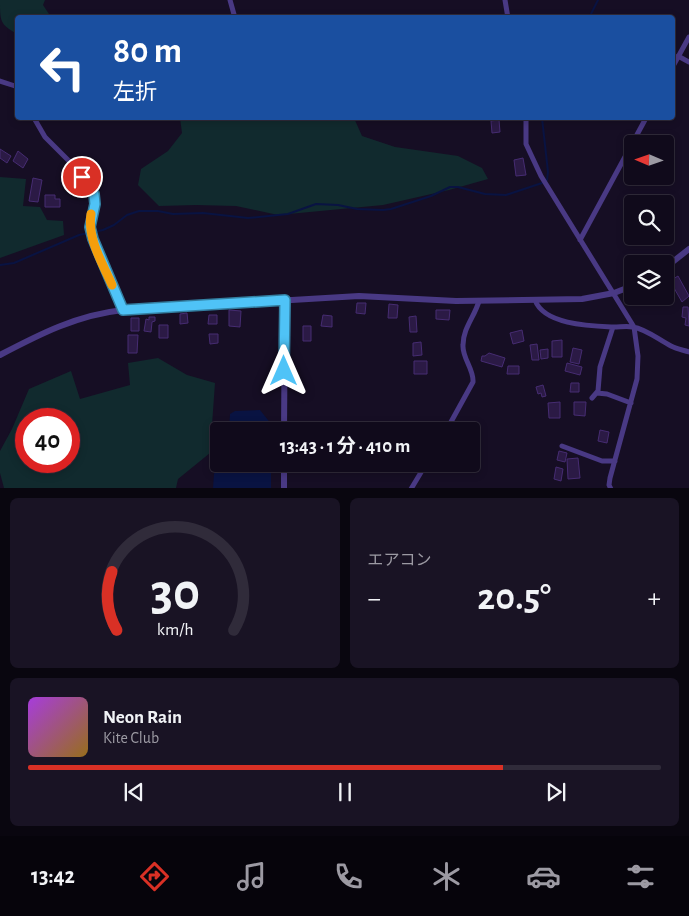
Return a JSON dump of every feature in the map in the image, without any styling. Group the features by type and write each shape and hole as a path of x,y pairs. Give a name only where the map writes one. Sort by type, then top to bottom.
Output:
{"street":[{"path":"230,0 234,15"},
{"path":"505,0 508,15"},
{"path":"675,62 689,37"},
{"path":"678,56 689,62"},
{"path":"0,81 15,86"},
{"path":"35,120 45,136 75,167 94,194 95,204 90,227 96,247 123,310"},
{"path":"526,120 526,144 541,176 634,327 638,364 637,379 609,482 611,488"},
{"path":"580,240 645,120"},
{"path":"674,261 689,249"},
{"path":"0,355 53,328 103,312 359,296 456,301 582,299 624,289"},
{"path":"284,422 285,300"},
{"path":"535,300 538,306 553,317 576,324 634,327 672,346 689,352"},
{"path":"451,422 473,382 472,373 462,346 464,335 477,310 479,301"},
{"path":"592,398 597,393 600,367 613,327"},
{"path":"597,393 631,403"},
{"path":"562,446 602,461 614,462"},
{"path":"284,472 284,488"},
{"path":"411,488 421,472"}],"green space":[{"path":"0,0 45,0 43,5 50,15 15,15 15,33 4,25 0,13"},
{"path":"180,120 355,120 362,136 395,147 458,156 482,168 488,179 383,205 278,215 236,206 159,206 138,185 141,169 168,151 182,133"},
{"path":"0,177 26,179 23,206 40,207 47,220 63,221 64,235 0,258"},
{"path":"158,358 187,375 215,383 212,422 210,422 210,453 178,479 176,488 4,488 0,473 0,451 15,422 15,473 80,473 80,408 21,408 29,389 71,371 80,399 130,385 128,363"}],"shaded area":[{"path":"260,410 270,422 230,422 230,414 235,411"},
{"path":"215,472 271,472 271,488 213,488"}],"building":[{"path":"499,120 500,132 492,133 491,121"},
{"path":"0,149 11,156 7,163 0,158"},
{"path":"18,151 28,159 23,168 13,161"},
{"path":"523,158 526,175 516,176 514,160"},
{"path":"33,178 42,180 38,202 29,201"},
{"path":"45,195 55,195 55,199 60,199 60,207 45,207"},
{"path":"678,276 689,296 682,302 674,288 674,278"},
{"path":"357,303 366,303 365,314 356,313"},
{"path":"389,304 398,305 397,318 388,318"},
{"path":"683,307 688,307 689,326 685,325 686,318 682,317"},
{"path":"229,310 241,311 240,327 229,326"},
{"path":"436,310 450,310 449,320 436,319"},
{"path":"187,313 188,323 180,324 180,314"},
{"path":"209,315 217,315 217,324 208,324"},
{"path":"323,315 332,316 332,327 321,326"},
{"path":"416,316 417,332 410,332 409,317"},
{"path":"149,317 155,317 155,321 152,322 151,332 144,331 146,319 149,320"},
{"path":"131,318 139,318 139,331 131,331"},
{"path":"159,325 168,325 168,338 159,338"},
{"path":"303,326 311,326 311,341 303,341"},
{"path":"522,330 524,341 513,344 510,333"},
{"path":"209,334 218,334 218,343 210,344"},
{"path":"128,335 138,335 137,353 128,353"},
{"path":"562,340 562,357 552,357 552,341"},
{"path":"421,342 422,355 413,356 413,343"},
{"path":"537,344 539,360 532,360 530,345"},
{"path":"573,348 582,350 579,364 570,362"},
{"path":"548,349 548,358 541,359 540,350"},
{"path":"489,353 505,358 502,367 481,361 482,356"},
{"path":"414,361 427,361 427,374 414,374"},
{"path":"567,363 582,367 580,375 565,371"},
{"path":"508,366 519,366 519,374 507,374"},
{"path":"571,383 579,383 579,392 570,392"},
{"path":"543,385 546,396 542,397 541,393 538,394 536,387"},
{"path":"560,402 560,418 549,418 548,403"},
{"path":"574,402 586,402 585,416 574,415"},
{"path":"600,430 609,432 607,443 598,441"},
{"path":"559,451 567,453 565,462 557,460"},
{"path":"578,458 580,478 568,479 567,459"},
{"path":"556,467 563,469 561,481 554,479"}],"waterway":[{"path":"590,15 598,0"},
{"path":"0,265 14,263 79,235 103,230 114,225 127,215 139,211 158,211 173,214 203,213 248,218 288,214 316,204 338,205 357,209 391,209 431,196 450,187 458,187 485,194 506,195 547,180 548,172 542,120"}],"slow traffic":[{"path":"91,214 90,227 93,239 112,285"}],"route":[{"path":"82,177 94,194 95,204 90,227 93,239 123,310 285,300 284,371"}]}
